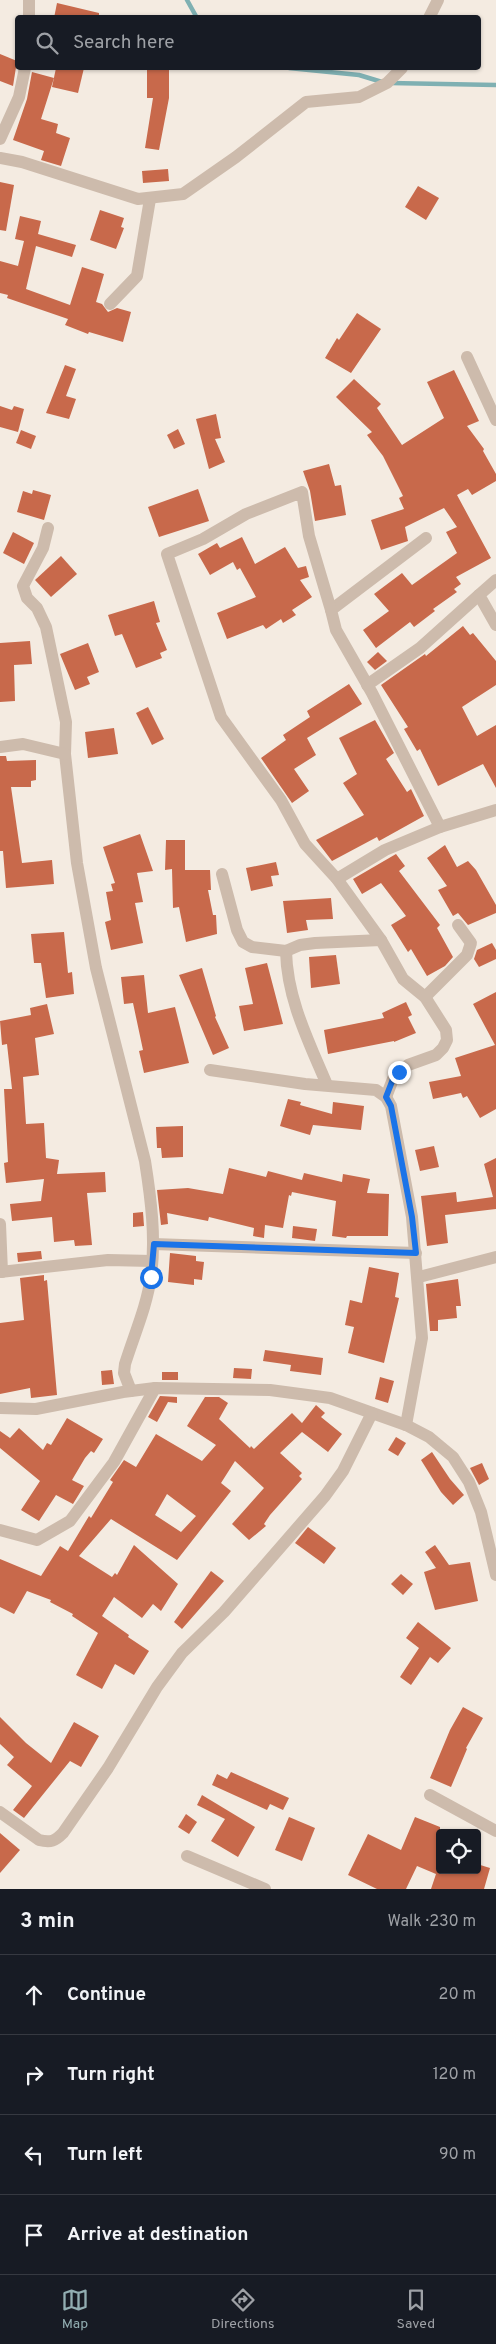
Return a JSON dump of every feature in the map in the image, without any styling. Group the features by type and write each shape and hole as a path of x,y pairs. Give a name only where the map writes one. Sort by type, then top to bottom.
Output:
{"street":[{"path":"29,0 29,15"},
{"path":"430,15 438,0"},
{"path":"0,139 19,97 26,70"},
{"path":"1,155 138,199 183,194 236,157 306,102 359,97 387,83 400,70"},
{"path":"110,304 137,276 150,199"},
{"path":"467,357 496,420"},
{"path":"386,1097 393,1079 399,1072 408,1065 436,1055 443,1048 446,1040 446,1030 425,997 403,979 381,940 337,879 305,844 281,800 221,718 167,554 203,539 246,514 302,492 309,536 336,630 367,685 440,827"},
{"path":"48,528 43,548 23,586 27,598 37,608 46,627 66,722 65,754 77,863 96,968 145,1161 154,1244 146,1300 125,1364 124,1373 131,1391"},
{"path":"331,610 426,538"},
{"path":"367,685 420,648 496,580"},
{"path":"479,596 496,625"},
{"path":"0,747 23,744 65,754"},
{"path":"337,879 385,850 440,827 496,810"},
{"path":"222,874 237,930 244,942 252,948 286,951 300,945 315,943 381,940"},
{"path":"425,997 468,955 471,943 458,925"},
{"path":"286,951 286,970 294,1005 327,1086"},
{"path":"210,1070 327,1086 376,1090 386,1097 391,1106 412,1217 419,1277 422,1338 406,1425"},
{"path":"0,1224 1,1272 108,1260 152,1261"},
{"path":"154,1244 416,1253"},
{"path":"419,1277 496,1257"},
{"path":"0,1530 37,1540 70,1521 114,1462 155,1388"},
{"path":"0,1408 36,1409 155,1388 270,1390 330,1398 406,1425 429,1437 453,1457 470,1482 482,1512 496,1575"},
{"path":"0,1812 39,1840 55,1841 63,1833 108,1768 157,1687 182,1653 224,1612 325,1496 343,1471 372,1413"},
{"path":"430,1795 496,1831"},
{"path":"187,1856 265,1889"}],"building":[{"path":"57,3 99,13 99,15 55,15"},
{"path":"0,54 15,60 16,70 13,86 0,81"},
{"path":"56,70 84,70 78,93 52,87"},
{"path":"147,70 169,70 169,98 159,150 145,148 153,98 147,98"},
{"path":"32,72 54,78 41,119 58,124 56,133 70,138 61,166 41,160 44,151 13,140 27,99"},
{"path":"168,169 169,181 143,183 142,171"},
{"path":"0,182 14,185 6,231 0,230"},
{"path":"418,186 439,198 426,220 405,207"},
{"path":"100,210 124,218 121,227 124,228 116,249 90,240"},
{"path":"20,216 41,221 38,234 76,245 72,257 36,246 26,289 70,305 82,267 104,274 96,302 102,304 108,312 117,308 131,312 123,342 89,332 88,334 65,325 68,319 7,298 8,295 0,293 0,261 18,266 24,241 15,239"},
{"path":"357,313 381,329 351,373 325,358 337,338 339,340"},
{"path":"65,365 76,369 66,396 76,399 69,419 46,413"},
{"path":"454,370 479,421 467,426 484,449 483,451 496,474 496,481 472,495 468,489 457,495 491,558 456,577 461,584 454,589 457,592 433,609 435,611 414,627 410,622 376,648 363,630 389,611 374,594 402,573 412,585 457,553 446,532 457,527 444,508 405,527 408,541 381,550 371,520 404,509 399,498 403,496 383,456 367,435 372,432 336,397 354,379 381,404 377,408 402,445 444,418 427,382"},
{"path":"0,406 12,410 14,406 24,409 18,432 0,427"},
{"path":"216,414 221,438 215,439 225,462 209,469 196,419"},
{"path":"178,429 185,444 174,449 167,435"},
{"path":"21,430 36,436 31,449 16,443"},
{"path":"329,464 335,486 341,485 346,515 315,521 310,491 303,471"},
{"path":"198,489 209,521 159,537 148,507"},
{"path":"33,490 51,495 44,520 17,512 23,491 32,494"},
{"path":"13,532 34,543 24,564 3,553"},
{"path":"242,537 255,564 285,547 298,568 306,566 309,577 300,580 312,597 292,610 296,615 283,623 281,619 266,629 263,625 227,639 217,613 256,597 240,568 237,570 233,562 210,575 198,554 217,543 220,548"},
{"path":"61,556 77,574 51,597 35,580"},
{"path":"154,601 160,622 156,623 167,650 160,653 162,658 136,668 122,634 115,636 108,615"},
{"path":"463,626 470,635 473,633 496,661 496,685 462,707 477,736 496,725 496,788 483,764 438,786 420,749 417,751 404,729 408,727 381,685 425,654 426,656"},
{"path":"30,641 32,664 14,665 15,701 0,702 0,643"},
{"path":"88,643 99,672 87,677 90,684 75,690 60,654"},
{"path":"378,652 387,661 375,670 367,662"},
{"path":"349,684 362,704 307,738 316,755 294,769 309,791 292,803 261,758 286,740 283,735 310,717 307,711"},
{"path":"148,707 164,739 152,745 136,713"},
{"path":"375,720 394,753 386,759 407,792 411,789 424,816 379,841 377,837 332,861 316,840 364,815 343,783 357,774 339,738"},
{"path":"114,728 118,754 88,758 85,732"},
{"path":"0,756 6,756 7,761 36,760 36,780 31,781 31,787 11,787 22,863 52,860 54,884 6,888 3,851 0,851"},
{"path":"140,834 153,871 137,873 143,902 135,903 143,943 111,950 105,922 111,920 106,892 113,891 111,884 115,883 103,847"},
{"path":"166,840 185,840 185,870 210,870 211,890 208,890 213,915 216,915 217,934 186,942 179,907 173,908 172,869 165,870"},
{"path":"445,845 457,867 468,861 476,870 496,905 496,913 468,925 458,913 453,916 438,890 447,886 427,858"},
{"path":"396,854 405,866 399,871 440,925 437,928 453,957 445,966 427,976 411,949 408,952 391,925 406,916 381,883 362,894 353,879"},
{"path":"276,862 279,875 271,876 273,886 251,891 246,868"},
{"path":"331,898 333,919 306,920 308,930 287,933 283,901"},
{"path":"64,932 68,973 72,972 74,994 46,998 41,963 34,963 31,934"},
{"path":"492,943 496,950 496,959 479,967 474,959 477,950"},
{"path":"336,955 340,984 311,988 309,957"},
{"path":"267,963 283,1024 244,1031 239,1006 253,1004 245,968"},
{"path":"202,968 215,1017 229,1048 213,1055 179,975"},
{"path":"144,975 148,1013 175,1007 189,1063 144,1073 139,1051 143,1050 133,1003 124,1004 121,977"},
{"path":"496,992 496,1109 480,1118 467,1096 463,1098 461,1093 433,1099 429,1082 461,1076 455,1058 495,1045 473,1004"},
{"path":"406,1002 412,1015 408,1017 416,1033 394,1042 328,1054 324,1030 384,1018 382,1013"},
{"path":"47,1004 54,1034 35,1038 39,1075 23,1077 26,1124 44,1123 46,1158 59,1160 57,1174 105,1172 106,1192 87,1193 92,1245 75,1246 74,1240 54,1242 52,1217 12,1221 10,1204 41,1201 44,1179 6,1183 4,1163 8,1162 4,1089 12,1089 7,1044 2,1045 0,1021 31,1015 30,1008"},
{"path":"288,1099 301,1102 300,1105 332,1114 333,1102 364,1106 361,1130 313,1125 310,1135 280,1126"},
{"path":"183,1126 183,1157 162,1158 161,1148 157,1148 156,1127"},
{"path":"434,1146 439,1167 420,1171 415,1150"},
{"path":"496,1158 496,1209 445,1215 448,1243 427,1246 421,1196 456,1192 457,1202 493,1197 484,1164"},
{"path":"229,1168 266,1177 268,1171 302,1180 304,1173 342,1182 343,1174 370,1179 367,1193 389,1194 388,1236 347,1236 346,1238 332,1236 336,1201 292,1192 291,1196 289,1195 283,1228 265,1225 264,1238 253,1236 254,1228 209,1217 208,1221 167,1213 168,1224 161,1225 157,1190 188,1188 223,1194"},
{"path":"143,1212 144,1226 133,1227 133,1213"},
{"path":"293,1226 317,1229 315,1241 292,1238"},
{"path":"41,1251 42,1259 18,1262 17,1253"},
{"path":"170,1253 196,1256 196,1261 204,1262 202,1280 194,1279 194,1285 168,1282"},
{"path":"369,1267 399,1273 395,1297 399,1298 384,1363 348,1353 354,1327 345,1325 350,1300 362,1303"},
{"path":"44,1275 44,1281 47,1280 57,1395 31,1398 30,1388 0,1394 0,1323 24,1320 20,1278"},
{"path":"458,1279 461,1306 456,1306 457,1318 438,1320 438,1331 430,1331 426,1284"},
{"path":"265,1350 323,1358 321,1375 290,1371 291,1365 263,1361"},
{"path":"234,1368 252,1369 251,1379 233,1378"},
{"path":"112,1370 114,1384 102,1385 101,1371"},
{"path":"162,1372 178,1372 178,1380 162,1380"},
{"path":"380,1377 394,1381 388,1403 375,1399"},
{"path":"160,1396 177,1397 177,1403 168,1402 157,1422 148,1417"},
{"path":"205,1397 219,1397 228,1403 219,1419 250,1448 251,1446 254,1449 292,1413 302,1423 316,1405 325,1413 321,1417 342,1434 328,1452 302,1432 280,1453 302,1473 299,1476 302,1479 270,1515 264,1524 266,1526 249,1540 232,1524 264,1488 235,1461 221,1483 231,1491 177,1560 111,1519 79,1556 112,1577 115,1573 117,1575 134,1545 178,1584 161,1611 153,1604 142,1618 114,1597 102,1616 149,1651 134,1675 115,1664 102,1689 76,1675 98,1633 72,1616 73,1614 50,1602 51,1600 27,1591 14,1614 0,1607 0,1559 41,1576 60,1546 68,1551 89,1516 91,1518 113,1482 110,1480 124,1460 136,1467 156,1434 202,1461 216,1445 187,1426","holes":["167,1494 196,1516 181,1532 155,1515"]},
{"path":"67,1418 103,1439 94,1453 91,1451 85,1458 72,1480 84,1486 73,1504 56,1495 39,1521 21,1510 40,1481 0,1448 0,1431 10,1438 19,1428 43,1450 47,1443 51,1445"},
{"path":"396,1437 406,1443 398,1456 388,1450"},
{"path":"432,1452 450,1479 464,1495 453,1505 441,1492 421,1460"},
{"path":"482,1463 489,1479 479,1485 470,1468"},
{"path":"308,1527 336,1548 324,1564 295,1543"},
{"path":"435,1545 449,1565 470,1562 478,1601 435,1610 424,1572 436,1568 425,1552"},
{"path":"211,1571 224,1581 182,1629 174,1622"},
{"path":"401,1574 413,1584 403,1595 391,1584"},
{"path":"418,1622 451,1648 438,1663 430,1657 411,1685 400,1677 419,1648 406,1638"},
{"path":"463,1707 483,1718 466,1748 451,1787 430,1778 450,1730"},
{"path":"0,1717 26,1743 51,1763 74,1722 99,1736 81,1767 70,1761 24,1818 13,1810 32,1786 7,1765 14,1757 0,1744"},
{"path":"231,1772 289,1798 283,1810 270,1804 267,1810 212,1785 217,1774 227,1779"},
{"path":"202,1795 255,1827 238,1857 211,1841 225,1819 197,1805"},
{"path":"186,1814 197,1822 189,1834 178,1827"},
{"path":"289,1817 315,1828 302,1861 275,1850"},
{"path":"415,1817 440,1827 440,1829 436,1829 436,1874 417,1866 406,1889 377,1889 348,1875 368,1834 401,1850"},
{"path":"0,1833 20,1850 0,1873"},
{"path":"481,1865 490,1868 484,1889 431,1889 436,1874 481,1874"}],"waterway":[{"path":"187,0 195,15"},
{"path":"309,70 359,75 382,82"},
{"path":"390,83 496,85"}],"route":[{"path":"151,1277 154,1244 416,1253 412,1217 391,1106 386,1097 393,1079 399,1072"}]}
